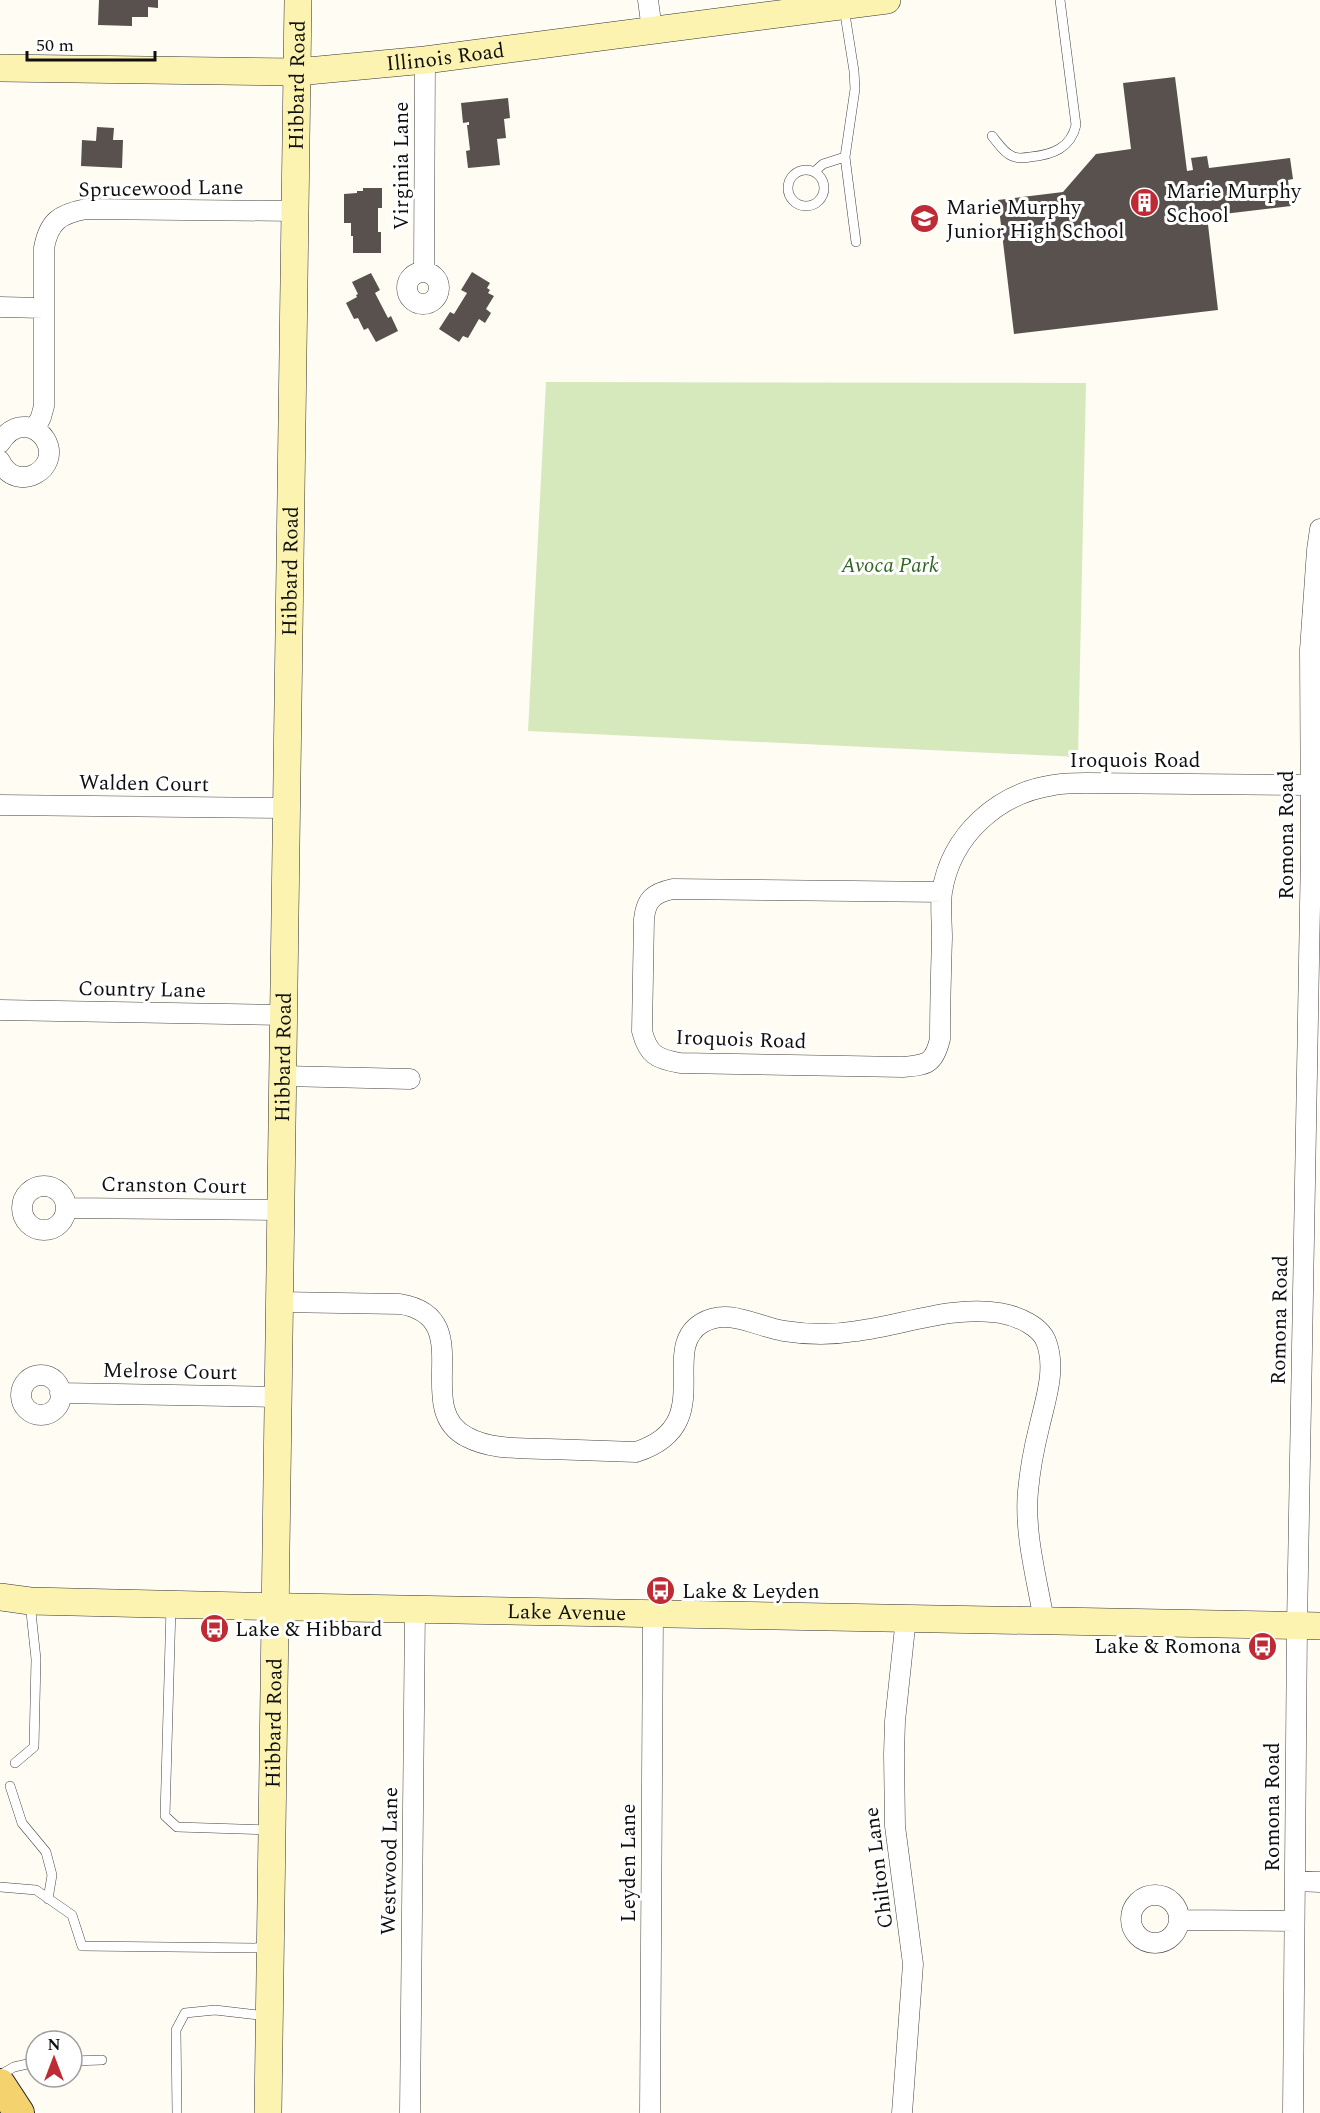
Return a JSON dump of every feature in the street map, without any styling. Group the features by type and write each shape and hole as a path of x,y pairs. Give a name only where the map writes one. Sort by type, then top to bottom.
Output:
{"main road":[{"path":"0,2084 20,2113"}],"street":[{"name":"Hibbard Road","path":"268,2113 298,0"},
{"path":"648,0 652,30"},
{"name":"Illinois Road","path":"0,68 297,72 425,60 887,0"},
{"name":"Virginia Lane","path":"424,272 425,60"},
{"name":"Sprucewood Lane","path":"34,429 44,406 44,248 52,225 60,216 86,208 295,211"},
{"path":"0,307 43,308"},
{"path":"0,443 4,436 18,427 34,429 42,434 49,449 45,465 33,476 16,477 8,472 0,461"},
{"name":"Romona Road","path":"1293,2113 1295,1881 1308,1625 1313,1239 1315,851 1310,784 1310,650 1320,529"},
{"name":"Iroquois Road","path":"942,892 673,889 660,892 651,897 645,906 642,1031 645,1042 652,1054 664,1060 680,1063 903,1067 919,1066 930,1062 937,1053 939,1039 942,892 950,862 958,846 985,815 1006,801 1053,785 1086,783 1310,784"},
{"name":"Walden Court","path":"0,805 287,808"},
{"name":"Country Lane","path":"0,1010 284,1015"},
{"path":"283,1076 410,1079"},
{"name":"Cranston Court","path":"66,1208 281,1210"},
{"path":"279,1302 415,1306 437,1324 442,1340 442,1393 445,1411 452,1425 466,1437 484,1444 515,1447 636,1452 653,1446 667,1437 678,1424 682,1406 685,1348 690,1336 700,1324 716,1317 733,1316 766,1327 810,1334 844,1333 957,1312 1002,1313 1024,1321 1039,1330 1047,1340 1050,1355 1048,1393 1039,1428 1028,1491 1031,1545 1044,1621"},
{"name":"Melrose Court","path":"60,1393 278,1397"},
{"name":"Lake Avenue","path":"0,1597 30,1601 275,1607 1308,1625"},
{"name":"Lake Avenue","path":"0,1606 30,1601"},
{"name":"Westwood Lane","path":"410,2113 415,1609"},
{"name":"Leyden Lane","path":"650,2113 653,1614"},
{"name":"Chilton Lane","path":"902,2113 914,1964 895,1826 894,1765 895,1721 906,1618"},
{"path":"1295,1881 1320,1882"},
{"path":"1179,1920 1294,1921"}],"lane":[{"path":"992,136 1007,154 1023,158 1058,152 1074,133 1076,125 1060,0"},
{"path":"844,5 855,89 846,157 856,242"},
{"path":"814,172 823,164 846,157"},
{"path":"15,1763 34,1747 36,1659 30,1601"},
{"path":"171,1604 165,1816 177,1827 272,1830"},
{"path":"10,1786 22,1823 46,1852 52,1875 48,1899"},
{"path":"0,1887 36,1890 72,1915 82,1946 270,1948"},
{"path":"177,2113 176,2030 185,2013 215,2010 269,2016"},
{"path":"84,2061 102,2060"},
{"path":"0,2074 24,2065"}],"green space":[{"name":"Avoca Park","path":"546,382 1086,383 1078,757 528,731"}],"building":[{"path":"99,0 158,0 158,8 148,7 148,17 132,17 132,26 98,25"},
{"name":"Marie Murphy School","path":"1175,77 1187,171 1193,170 1191,158 1207,156 1209,168 1290,158 1293,179 1288,180 1291,206 1207,216 1218,310 1014,334 998,200 1063,192 1096,154 1131,149 1123,83"},
{"path":"508,98 510,118 504,119 506,138 497,139 500,165 468,168 466,151 470,150 467,125 469,122 463,123 461,103"},
{"path":"97,127 114,128 113,140 123,140 122,168 81,166 82,140 96,141"},
{"path":"363,188 382,188 382,208 378,208 381,253 353,253 351,223 344,223 344,194 357,193 357,191 363,191"},
{"path":"472,272 490,283 487,288 490,290 488,293 494,296 486,309 491,313 485,323 479,319 468,338 463,336 459,342 439,329 450,312 454,314 467,293 461,290"},
{"path":"371,273 380,290 375,293 388,318 391,316 398,331 376,342 368,328 364,330 358,318 354,319 346,303 358,294 352,282"}],"place":[{"name":"Marie Murphy School","path":"1145,203"},
{"name":"Marie Murphy Junior High School","path":"925,219"},
{"name":"Lake & Leyden","path":"661,1591"},
{"name":"Lake & Hibbard","path":"214,1629"},
{"name":"Lake & Romona","path":"1262,1646"}]}
